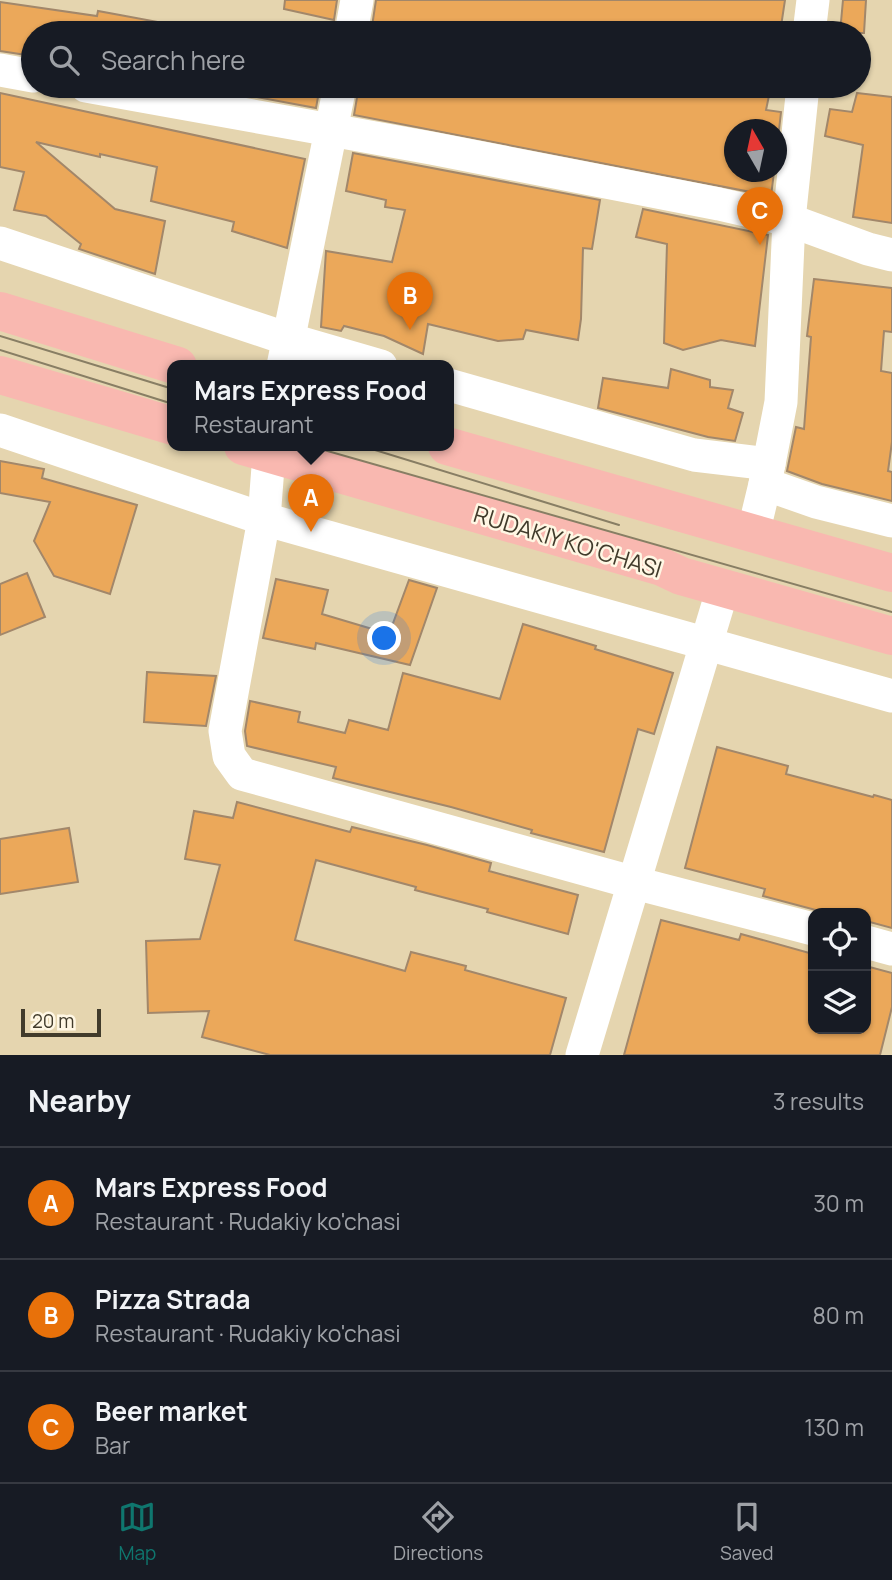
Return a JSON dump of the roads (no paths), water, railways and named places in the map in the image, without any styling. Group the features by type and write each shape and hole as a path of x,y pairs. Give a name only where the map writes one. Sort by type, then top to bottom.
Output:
{"main road":[{"path":"0,311 167,363"},
{"path":"0,375 167,424"},
{"path":"454,448 892,573"},
{"name":"RUDAKIY KO'CHASI","path":"259,451 892,636"},
{"path":"723,588 752,534"}],"street":[{"path":"353,21 357,0"},
{"path":"810,21 813,0"},
{"path":"0,70 21,74"},
{"path":"151,98 719,204 789,220 892,255"},
{"path":"286,353 338,98"},
{"path":"752,534 781,402 789,220 802,98"},
{"path":"0,243 286,353 338,360"},
{"path":"454,386 767,474 816,502 892,521"},
{"path":"0,430 264,519 892,696"},
{"path":"256,451 264,519 225,731 229,756 242,774 635,883 808,928"},
{"path":"582,1055 723,588"},
{"path":"871,943 892,949"}],"tram line":[{"path":"0,336 167,387"},
{"path":"0,350 167,402"},
{"path":"328,451 892,612"},
{"path":"378,451 619,525"}],"place":[{"name":"Beer market","path":"760,245"},
{"name":"Pizza Strada","path":"410,330"},
{"name":"Mars Express Food","path":"311,532"}]}
